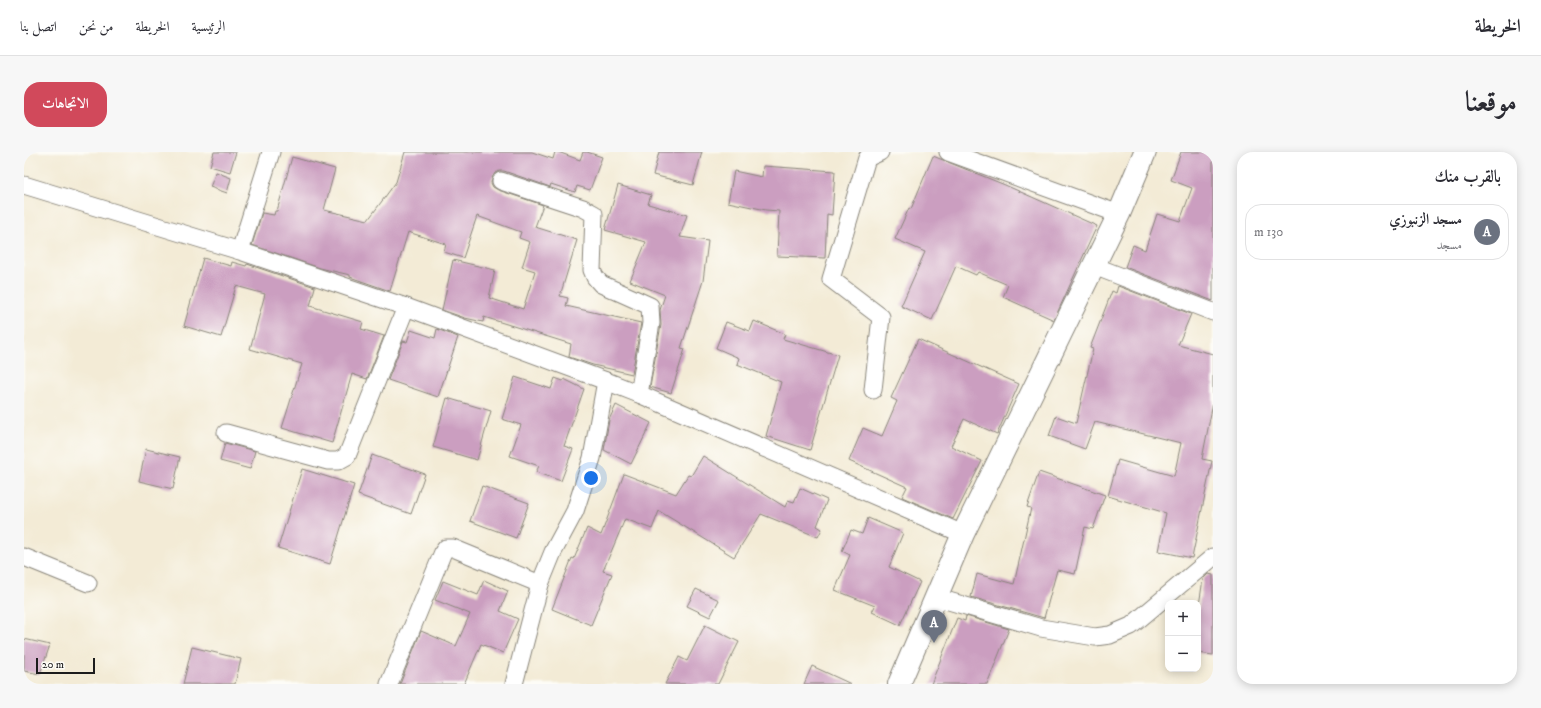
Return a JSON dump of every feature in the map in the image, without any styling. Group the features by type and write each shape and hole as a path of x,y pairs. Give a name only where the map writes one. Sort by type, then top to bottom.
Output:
{"main road":[{"path":"899,684 963,534 1119,214 1145,152"}],"street":[{"path":"240,251 270,152"},
{"path":"873,390 881,318 831,278 867,158 880,152"},
{"path":"948,152 1119,214"},
{"path":"501,181 583,208 594,214 592,270 595,277 601,284 650,306 652,323 639,394"},
{"path":"24,184 240,251 406,307 639,394 963,534"},
{"path":"1094,266 1213,312"},
{"path":"226,433 328,461 338,461 346,456 406,307"},
{"path":"514,684 540,584 553,552 575,511 592,458 606,382"},
{"path":"389,684 442,552 446,548 452,548 540,584"},
{"path":"24,557 88,583"},
{"path":"935,598 1041,628 1095,637 1110,635 1131,626 1213,557"}],"building":[{"path":"214,152 236,152 230,172 210,166"},
{"path":"405,152 532,152 553,159 555,152 558,152 580,160 583,152 587,152 602,157 590,190 577,186 575,192 551,184 550,187 504,171 495,173 491,183 493,187 498,190 543,205 535,227 577,240 560,296 568,298 566,306 641,323 632,374 593,365 569,357 571,344 484,317 483,322 465,318 442,310 453,260 495,270 489,298 523,309 535,271 522,267 530,242 519,238 521,232 477,216 463,258 444,252 446,244 408,232 390,291 350,277 350,275 320,268 252,245 262,213 274,215 275,211 277,211 292,157 335,169 324,210 368,220 396,182"},
{"path":"659,152 702,152 693,185 653,175"},
{"path":"1181,152 1213,152 1213,301 1125,267 1133,245 1145,250 1157,214 1180,221 1192,188 1171,180"},
{"path":"933,156 1005,185 1097,226 1054,320 1003,297 1008,285 978,272 976,275 956,266 932,320 901,306 925,252 895,239 909,208 911,209"},
{"path":"763,166 835,171 832,215 827,214 825,258 777,256 779,211 766,210 728,202 734,171 762,177"},
{"path":"216,172 231,178 227,193 210,187"},
{"path":"618,185 651,195 648,204 687,215 680,237 708,241 703,281 681,348 685,349 671,393 650,387 661,325 660,310 665,295 630,281 646,242 605,230"},
{"path":"203,258 231,266 232,262 246,266 247,264 315,287 310,306 363,322 361,329 384,336 367,379 352,374 332,443 282,428 302,364 250,349 265,294 236,286 221,337 184,326"},
{"path":"1118,286 1191,314 1178,345 1213,354 1213,403 1202,459 1212,461 1192,558 1158,551 1166,513 1108,496 1118,460 1174,476 1181,443 1095,422 1085,449 1049,436 1056,416 1076,423 1093,349 1090,348 1112,291 1116,293"},
{"path":"754,321 785,334 783,339 838,355 810,450 766,436 781,382 737,364 739,358 716,348 726,322 750,331"},
{"path":"437,329 458,337 438,397 388,380 403,341 407,342 411,330 435,338"},
{"path":"918,339 1019,384 997,434 964,419 951,446 982,461 953,519 902,497 907,487 849,461 863,428 882,436 897,401 891,398"},
{"path":"515,377 551,389 555,378 563,381 564,379 584,389 564,446 573,449 561,481 536,472 539,466 510,456 521,425 502,419"},
{"path":"447,398 491,411 477,460 433,447"},
{"path":"616,405 651,423 631,464 604,450 609,420"},
{"path":"225,443 255,451 250,469 220,461"},
{"path":"146,449 180,457 173,489 139,481"},
{"path":"372,455 425,474 411,514 358,495"},
{"path":"703,456 785,507 788,500 794,502 800,488 827,500 817,526 822,529 818,537 761,514 734,557 659,511 652,529 625,519 603,571 612,574 591,625 552,609 572,558 574,559 587,528 601,535 624,474 676,494 688,475 691,476"},
{"path":"302,469 354,485 330,564 278,548"},
{"path":"1039,472 1105,495 1093,529 1085,527 1075,574 1057,570 1044,618 971,597 977,574 1014,584 1031,508 1027,507"},
{"path":"482,486 529,503 516,538 470,521"},
{"path":"868,518 903,533 889,567 920,582 900,625 872,612 875,606 835,590 850,555 842,551 851,530 862,534"},
{"path":"1208,574 1213,575 1213,655 1201,653 1200,600 1203,579"},
{"path":"484,580 508,591 500,611 518,619 503,653 481,644 464,684 400,684 421,631 456,646 470,614 435,600 443,581 478,595"},
{"path":"696,589 719,600 710,617 687,606"},
{"path":"966,616 1009,629 987,684 931,684 957,618 965,621"},
{"path":"705,625 739,642 718,684 665,684 679,657 687,661"},
{"path":"24,639 50,645 40,674 24,671"},
{"path":"192,647 241,659 235,684 183,684"},
{"path":"812,666 851,684 804,684"}],"place":[{"name":"مسجد الزنبوزي","path":"934,643"}]}
